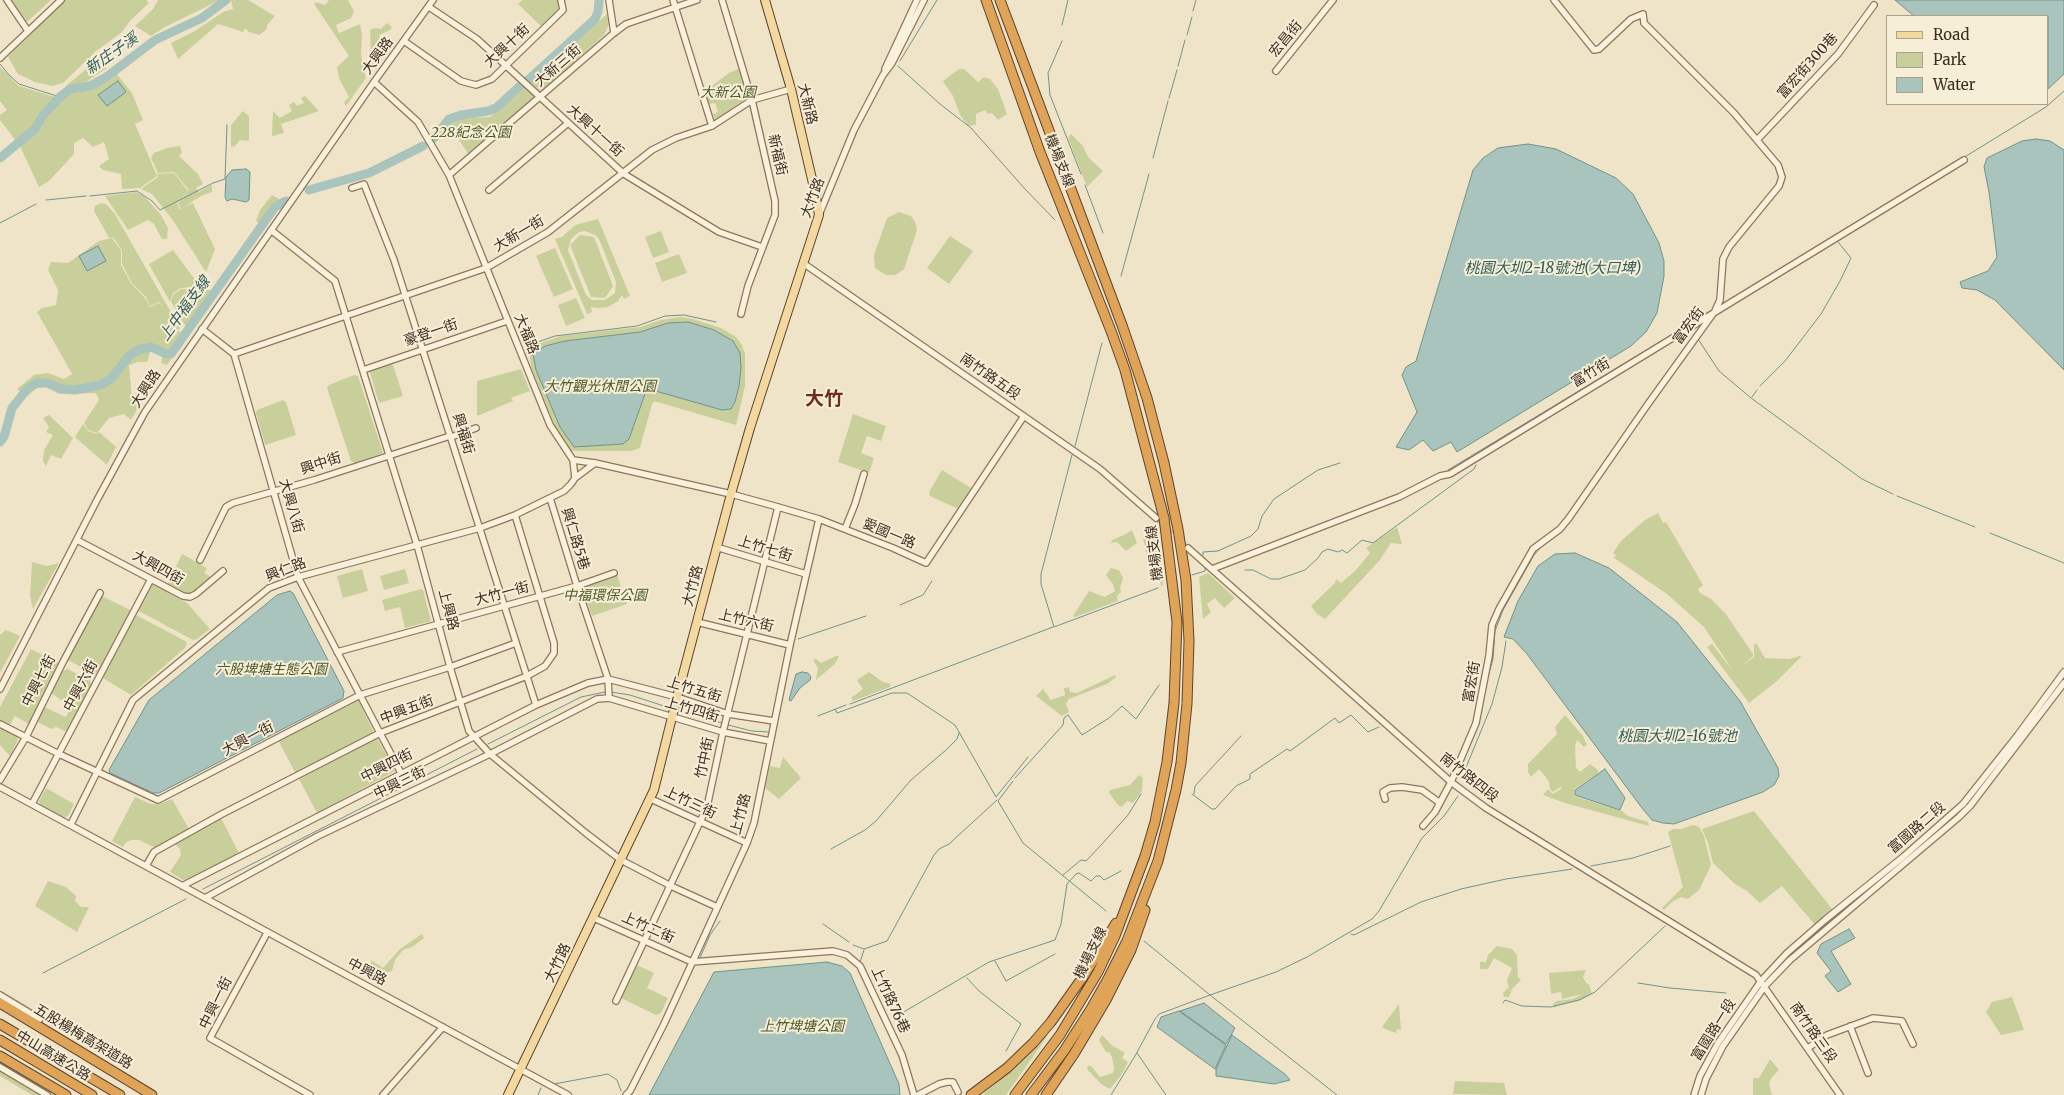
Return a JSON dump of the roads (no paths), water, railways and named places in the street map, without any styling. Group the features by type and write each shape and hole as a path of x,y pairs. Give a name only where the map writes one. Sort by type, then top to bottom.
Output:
{"highway":[{"name":"機場支線","path":"986,0 1040,152 1111,331 1145,440 1164,518 1177,622 1174,703 1167,762 1157,813 1145,856 1129,902 1098,972 1075,1013 1045,1058 1016,1095"},
{"name":"機場支線","path":"1000,0 1134,358 1158,441 1178,529 1188,612 1189,642 1188,704 1176,790 1158,861 1127,941 1108,978 1075,1034 1031,1095"},
{"path":"1046,1095 1074,1054 1119,974 1138,932 1158,861"},
{"path":"972,1095 1026,1050 1051,1022 1085,974 1129,902"},
{"name":"五股楊梅高架道路","path":"0,1003 152,1095"},
{"name":"中山高速公路","path":"0,1024 120,1095"},
{"name":"中山高速公路","path":"0,1040 92,1095"},
{"path":"0,1056 66,1095"},
{"path":"962,1094 990,1081"}],"main road":[{"name":"大新路","path":"765,0 791,89 819,215"},
{"name":"大竹路","path":"508,1095 651,799 731,494 750,428 819,215"}],"street":[{"path":"7,0 28,31"},
{"path":"0,57 61,0"},
{"name":"大興路","path":"0,689 145,412 433,0"},
{"name":"大興十街","path":"404,41 461,81 476,86 492,79 506,67 563,10 561,0"},
{"path":"609,0 614,33"},
{"path":"673,0 712,126"},
{"name":"大新三街","path":"449,175 626,24 696,0"},
{"name":"新福街","path":"722,0 752,100 775,201 774,215 741,314"},
{"name":"大竹路","path":"819,215 854,130 883,75 916,0"},
{"name":"大竹路","path":"883,75 892,63 924,0"},
{"name":"宏昌街","path":"1276,71 1333,0"},
{"name":"富宏街","path":"1422,826 1440,803 1476,723 1489,656 1492,625 1499,608 1533,549 1560,529 1569,518 1715,311 1720,300 1723,259 1734,241 1779,186 1782,177 1778,165 1734,113 1644,23 1643,14 1631,19 1599,49 1594,50 1554,0"},
{"name":"富宏街300巷","path":"1757,140 1838,54 1874,4"},
{"name":"大興十一街","path":"429,7 477,39 567,124 624,174 719,232 762,247"},
{"path":"613,20 622,25 626,24"},
{"name":"大福路","path":"374,82 418,122 449,175 550,426 573,460"},
{"name":"大新一街","path":"234,354 486,268 548,232 624,174 652,150 676,138 712,126 752,100 791,89"},
{"path":"489,190 567,124"},
{"name":"富竹街","path":"1212,569 1399,497 1440,476 1450,474 1964,160"},
{"name":"興福街","path":"352,188 364,184 390,248 536,705"},
{"name":"上興路","path":"271,230 335,281 417,544 466,723 473,737 490,754 621,860 717,907"},
{"name":"南竹路五段","path":"803,263 1100,469 1156,518"},
{"name":"豪登一街","path":"363,370 507,321"},
{"path":"202,329 234,354"},
{"name":"大興八街","path":"234,354 298,577 401,773"},
{"name":"愛國一路","path":"731,494 819,519 926,563 1024,416"},
{"name":"興中街","path":"200,560 226,507 233,503 274,492 476,428"},
{"path":"575,478 573,460 595,463 731,494"},
{"name":"興仁路","path":"71,824 133,700 269,588 298,577 480,528 515,516 564,491 575,478 595,463"},
{"path":"844,529 855,504 864,474"},
{"name":"興仁路5巷","path":"550,498 608,679 609,698"},
{"name":"竹中街","path":"616,1001 707,807 723,732 778,507"},
{"name":"中興五街","path":"146,866 154,852 222,814 380,733 527,676 545,666 554,653 554,643 515,516"},
{"name":"上竹路","path":"626,1095 630,1091 664,1024 754,823 790,644 819,519"},
{"name":"大興四街","path":"77,540 183,596 190,597 223,571"},
{"name":"上竹七街","path":"716,547 806,574"},
{"name":"南竹路四段","path":"1188,548 1451,782 1486,808 1756,974 1763,984"},
{"name":"大竹一街","path":"337,652 577,586 614,574"},
{"name":"中興六街","path":"32,804 151,579"},
{"name":"中興七街","path":"0,780 26,737 62,662 100,593"},
{"name":"上竹六街","path":"697,622 790,644"},
{"name":"大興一街","path":"0,724 158,800 360,695 450,668 516,643"},
{"name":"富國路二段","path":"1763,984 1787,954 1963,804 2017,736 2064,672"},
{"name":"上竹五街","path":"608,679 677,697 728,714 774,721"},
{"name":"中興四街","path":"182,886 536,705 588,683 608,679"},
{"name":"富國路二段","path":"1763,984 1970,806 2064,682"},
{"name":"上竹四街","path":"609,698 723,732 770,741"},
{"name":"中興三街","path":"204,897 318,836 490,754 589,702 609,698"},
{"path":"0,787 182,886"},
{"path":"1385,799 1383,792 1390,788 1402,787 1422,790 1440,803"},
{"name":"上竹三街","path":"651,799 747,842"},
{"name":"中興路","path":"182,886 520,1070"},
{"name":"上竹二街","path":"594,918 692,962"},
{"name":"中興一街","path":"267,933 210,1038 310,1095"},
{"name":"上竹路76巷","path":"692,962 833,951 847,955 860,966 902,1055 914,1095"},
{"name":"南竹路三段","path":"1763,984 1840,1095"},
{"name":"富國路一段","path":"1694,1095 1700,1076 1718,1043 1763,984"},
{"name":"富國路一段","path":"1701,1095 1706,1079 1722,1046 1763,984"},
{"path":"0,995 40,1019"},
{"path":"1808,1048 1827,1035 1873,1018 1902,1021 1913,1044"},
{"path":"1850,1026 1868,1073"},
{"path":"383,1095 443,1027"},
{"path":"0,1067 47,1095"},
{"path":"520,1070 568,1095"},
{"path":"918,1095 947,1082 953,1082 962,1094"}],"water":[{"path":"1895,0 2064,0 2064,74 2049,88 2049,15 1913,15"},
{"path":"118,81 126,92 107,106 98,95"},
{"path":"2036,139 2050,141 2064,150 2064,370 1995,300 1977,290 1962,288 1960,282 1988,271 1997,257 1984,167 1987,158 2022,141"},
{"name":"桃園大圳2-18號池(大口埤)","path":"1528,144 1556,149 1616,178 1633,194 1659,243 1664,261 1664,276 1657,313 1646,332 1631,346 1457,452 1451,442 1433,451 1423,440 1409,450 1396,447 1417,412 1402,375 1406,367 1416,361 1473,170 1483,158 1498,148"},
{"path":"246,169 250,172 249,200 246,202 232,199 227,201 225,197 226,177 232,170"},
{"path":"98,246 106,261 87,271 79,256"},
{"name":"大竹觀光休閒公園","path":"688,322 714,330 733,341 740,353 739,386 731,409 722,410 652,390 646,391 629,439 623,444 574,447 560,427 536,370 533,354 545,346 565,341 640,332 668,323"},
{"name":"桃園大圳2-16號池","path":"1575,553 1609,568 1677,622 1740,701 1778,768 1779,776 1774,785 1763,792 1674,824 1652,820 1527,654 1513,639 1504,637 1518,601 1538,566 1555,554"},
{"name":"六股埤塘生態公園","path":"290,591 293,593 344,691 343,698 159,793 153,793 110,773 109,770 149,700 277,595"},
{"path":"808,673 811,677 810,680 800,688 791,701 789,700 796,674"},
{"path":"1605,769 1625,798 1620,810 1575,795 1575,790"},
{"path":"1849,929 1855,938 1831,951 1851,984 1838,992 1825,976 1831,971 1817,953 1821,944"},
{"name":"上竹埤塘公園","path":"827,962 842,966 850,973 899,1084 900,1095 649,1095 714,972"},
{"path":"1204,1003 1235,1028 1226,1044 1180,1011"},
{"path":"1179,1011 1226,1045 1215,1069 1157,1027 1161,1017"},
{"path":"1232,1035 1290,1080 1274,1084 1216,1076 1216,1069"}],"waterway":[{"name":"新庄子溪","path":"0,158 35,129 44,114 70,89 90,86 105,78 155,40 202,18 226,0"},
{"path":"527,81 595,19 599,0"},
{"path":"900,61 937,0"},
{"path":"1062,25 1068,0"},
{"path":"1193,11 1196,0"},
{"path":"1187,35 1192,17"},
{"path":"1178,66 1185,40"},
{"path":"1062,41 1048,73 1050,95 1081,174"},
{"path":"0,64 19,84 60,97"},
{"path":"898,66 940,104 971,128 1055,220"},
{"path":"1169,98 1177,70"},
{"path":"434,138 449,119 496,108 521,85"},
{"path":"2049,104 2064,91"},
{"path":"1153,158 1168,101"},
{"path":"1963,158 2048,105"},
{"path":"90,196 137,191 152,201 160,210 213,183 225,179 227,125"},
{"name":"上中福支線","path":"309,190 369,173 423,146"},
{"path":"1121,276 1149,174"},
{"path":"1085,185 1103,233"},
{"path":"46,200 86,196"},
{"name":"上中福支線","path":"0,442 4,437 12,408 28,388 37,383 47,383 62,389 75,390 100,385 111,379 129,356 138,350 151,347 166,354 171,354 275,207 286,201"},
{"path":"0,223 36,204"},
{"path":"1760,386 1785,361 1821,314 1840,281 1851,258 1838,242"},
{"path":"527,354 528,348 532,344 555,336 637,326 665,316 684,315 716,322"},
{"path":"1698,339 1719,371 1751,398 1862,479 1893,494"},
{"path":"1448,470 1663,340"},
{"path":"1075,446 1102,343"},
{"path":"1752,397 1757,390"},
{"path":"1072,455 1041,574 1041,584 1054,627 1158,588"},
{"path":"1203,555 1203,552 1218,551 1251,536 1258,529 1262,516 1274,499 1318,470 1340,463"},
{"path":"1245,570 1253,570 1271,579 1279,579 1305,570 1322,552 1328,549 1338,552 1342,550 1347,553 1362,540 1373,543 1474,469 1476,465"},
{"path":"1897,496 1975,527"},
{"path":"1990,533 2064,563"},
{"path":"1488,677 1493,659 1495,631 1503,610 1534,555 1542,546"},
{"path":"1192,575 1205,571 1205,567"},
{"path":"900,605 923,595 932,581"},
{"path":"798,639 866,616"},
{"path":"850,704 1053,627"},
{"path":"1466,783 1468,780 1465,770 1492,704 1502,667 1506,641"},
{"path":"1015,778 1063,725 1064,718 1068,715 1082,735 1109,718 1122,706 1136,719 1159,685"},
{"path":"488,744 581,697 605,692"},
{"path":"611,692 630,695 667,707"},
{"path":"835,709 837,713 892,693 907,693 955,725 996,797 1028,757"},
{"path":"818,716 846,705"},
{"path":"681,711 722,723"},
{"path":"1192,794 1212,809 1215,809 1236,786 1250,779 1250,774 1287,749 1290,751 1335,718 1339,723 1351,715 1368,732 1379,727"},
{"path":"728,725 752,731 768,732"},
{"path":"831,849 865,830 876,821 911,780 946,750 957,739 959,733"},
{"path":"1194,794 1195,786 1241,736"},
{"path":"203,889 477,749"},
{"path":"1013,781 998,801 1023,843 1106,911"},
{"path":"1063,875 1081,860 1086,861 1128,815 1141,794"},
{"path":"1144,941 1210,995 1276,972 1307,957 1372,919 1379,911 1422,838 1444,816 1458,796"},
{"path":"853,945 864,949 887,941 934,855 939,849 949,844 997,800"},
{"path":"1591,866 1633,858 1670,846"},
{"path":"1351,934 1354,935 1421,902 1461,889 1506,879 1572,869"},
{"path":"902,1013 989,962 1055,940 1061,924 1067,884 1076,874 1079,873 1091,881 1096,876 1100,876 1104,880 1121,871"},
{"path":"43,973 186,899"},
{"path":"700,958 710,935 720,921"},
{"path":"823,924 849,942"},
{"path":"1503,1003 1505,1000 1522,1006 1551,1007 1579,1000 1595,992 1665,926"},
{"path":"723,957 824,949"},
{"path":"850,954 860,962 864,950"},
{"path":"995,961 1006,981 1055,954"},
{"path":"863,967 880,1001"},
{"path":"967,978 979,991 1021,1024 1006,1051"},
{"path":"1638,983 1726,993"},
{"path":"1111,1095 1159,1014 1210,995 1337,1095"},
{"path":"1137,1053 1166,1095"},
{"path":"908,1064 915,1089"},
{"path":"554,1084 608,1074 617,1080 621,1091"},
{"path":"538,1095 541,1088"}],"tunnel":[{"path":"1156,518 1188,548"}],"district":[{"name":"大竹","path":"824,400"}],"park label":[{"name":"大新公園","path":"728,93"},
{"name":"228紀念公園","path":"471,133"},
{"name":"中福環保公園","path":"605,596"}]}
